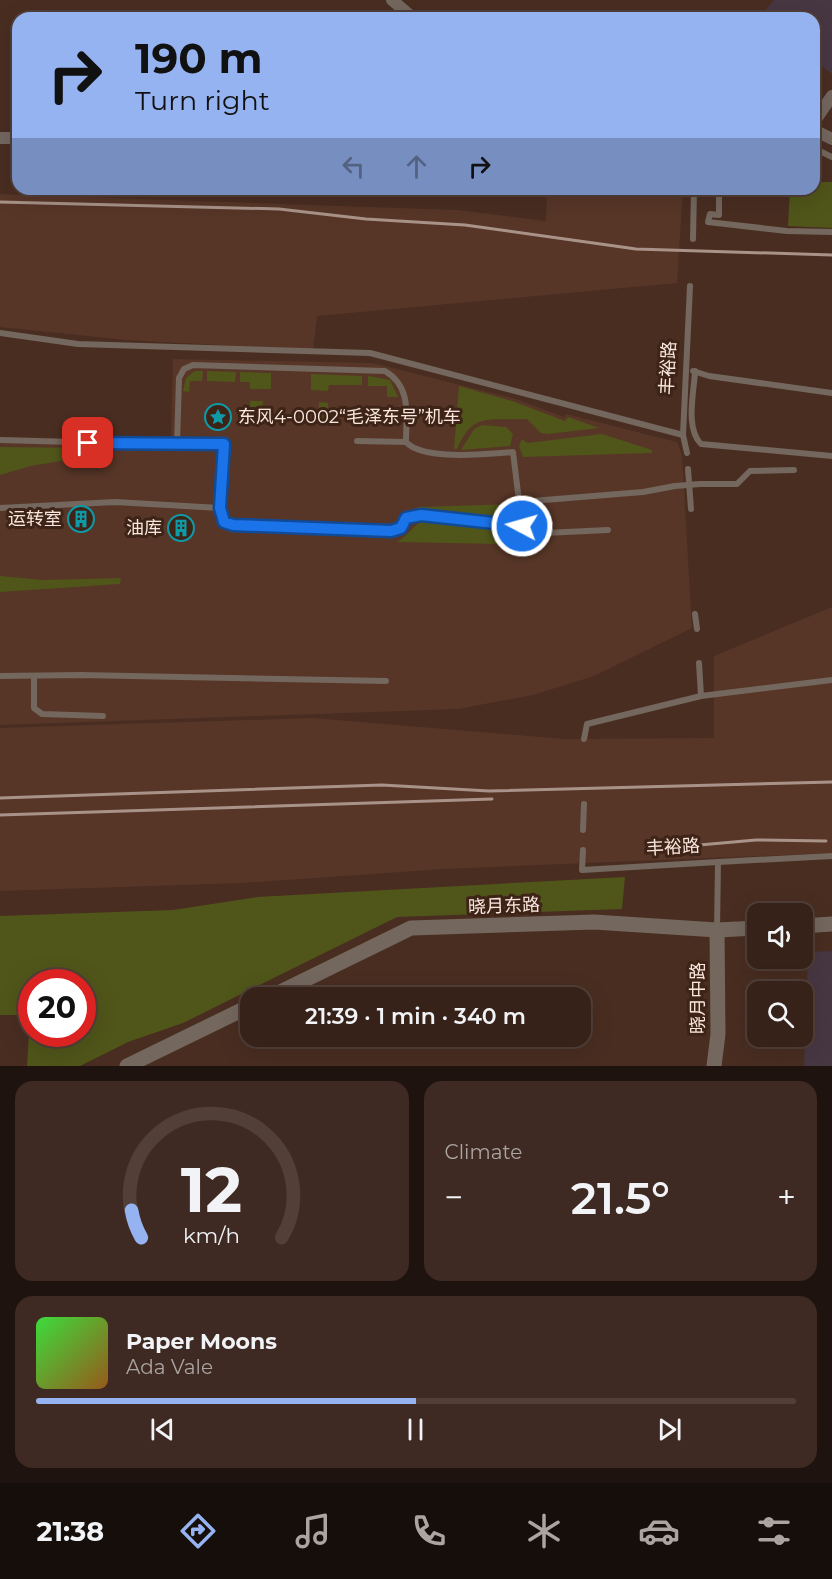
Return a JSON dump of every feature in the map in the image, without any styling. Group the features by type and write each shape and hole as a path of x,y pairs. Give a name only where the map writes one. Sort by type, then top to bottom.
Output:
{"street":[{"path":"392,0 406,12"},
{"path":"820,113 832,96"},
{"name":"晓月东路","path":"290,987 411,928 594,922 717,930 747,929"},
{"path":"813,925 832,924"},
{"name":"晓月中路","path":"714,1066 718,1034 717,930"},
{"path":"127,1066 240,1011"}],"lane":[{"path":"693,239 694,195"},
{"path":"719,195 719,214 710,214 708,222 788,231 832,232"},
{"name":"丰裕路","path":"687,453 683,435 690,286"},
{"path":"0,333 78,344 370,353 683,435"},
{"path":"177,445 179,378 184,369 193,365 385,371 402,386 406,396 406,442 411,448 457,455 513,452 523,534 608,530"},
{"path":"686,369 709,376 832,393"},
{"path":"695,371 693,428 695,438 701,444 832,456"},
{"path":"0,440 177,445 224,444 220,508 224,522 233,525 391,531 401,528 406,518 421,515 522,526"},
{"path":"357,441 406,442"},
{"path":"688,470 691,509"},
{"path":"533,534 532,501 643,492 675,486 737,484 750,471 794,470"},
{"path":"0,508 115,502 220,508"},
{"path":"695,614 697,629"},
{"path":"699,663 701,696"},
{"path":"0,676 386,681"},
{"path":"34,676 34,708 42,714 103,716"},
{"path":"584,739 587,724 701,696 832,680"},
{"path":"584,804 584,830"},
{"name":"丰裕路","path":"583,850 582,870 718,862 717,930"},
{"path":"718,862 832,856"}],"shaded area":[{"path":"774,0 832,0 832,74 820,65 820,12 764,12"},
{"path":"0,194 457,210 546,221 547,195 683,195 677,283 317,316 313,350 127,340 0,327"},
{"path":"173,359 373,363 516,399 564,417 566,414 677,442 682,455 692,628 594,676 533,695 458,709 0,725 0,437 171,440"},
{"path":"832,607 832,853 444,869 242,883 0,891 0,728 313,718 564,739 714,738 714,656"},
{"path":"832,951 832,1066 804,1066 805,1047 813,1047 813,981 807,981 807,969 813,969 813,952"}],"green space":[{"path":"820,182 832,182 832,228 788,226 790,195 820,195"},
{"path":"195,371 203,371 202,381 190,381 189,392 183,391 186,378"},
{"path":"207,371 236,372 235,382 207,381"},
{"path":"240,372 271,373 271,389 250,389 250,382 240,382"},
{"path":"311,374 362,376 362,385 329,385 328,391 311,390"},
{"path":"368,376 390,380 398,397 387,397 387,386 368,386"},
{"path":"459,386 515,402 565,421 568,417 599,428 548,434 541,433 527,419 484,420 469,429 457,449 454,449"},
{"path":"250,401 263,401 262,420 242,420 242,413 250,413"},
{"path":"319,402 328,403 328,417 339,417 339,422 318,422"},
{"path":"482,425 506,427 513,434 510,446 461,450 474,429"},
{"path":"602,434 652,450 652,453 523,457 519,446 522,439 527,443"},
{"path":"0,447 95,448 96,455 31,466 0,475"},
{"path":"515,504 516,519 507,521 426,511 416,507"},
{"path":"426,520 515,532 517,535 509,542 499,544 397,542"},
{"path":"0,576 43,580 121,578 120,584 0,592"},
{"path":"625,877 622,909 397,917 256,987 240,987 240,995 183,1023 128,1042 80,1066 27,1066 28,1047 96,1047 96,969 18,969 18,1015 0,1015 0,916 173,910 257,897"}],"railway":[{"path":"0,202 279,209 366,219 465,225 636,249 832,255"},
{"path":"0,798 382,785 489,791 832,782"},
{"path":"0,815 492,799"},
{"path":"654,849 756,840 826,841"}],"place":[{"name":"东风4-0002“毛泽东号”机车","path":"218,417"},
{"name":"运转室","path":"81,519"},
{"name":"油库","path":"181,528"}],"route":[{"path":"88,443 224,444 220,508 224,522 233,525 391,531 401,528 406,518 421,515 522,526"}]}
